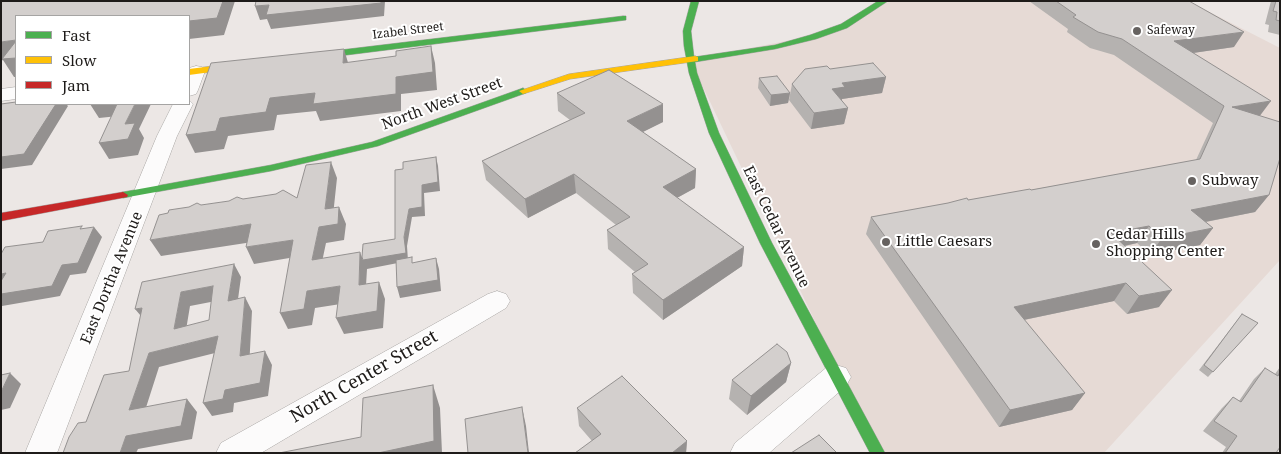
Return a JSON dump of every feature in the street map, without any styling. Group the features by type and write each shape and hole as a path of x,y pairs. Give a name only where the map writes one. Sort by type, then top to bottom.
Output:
{"street":[{"name":"East Cedar Avenue","path":"695,1 688,31 690,60 702,103 714,133 766,244 878,453"},
{"name":"North West Street","path":"1,217 271,168 375,144 528,89 569,77 776,47 844,26 884,1"},
{"name":"Izabel Street","path":"297,58 623,18"},
{"path":"190,84 192,71 258,63"},
{"path":"1,95 15,93"},
{"name":"East Dortha Avenue","path":"41,453 147,191 167,136 183,105"},
{"name":"North Center Street","path":"232,453 497,301"},
{"path":"746,453 836,377"}],"shaded area":[{"path":"884,1 1188,1 1280,48 1280,260 1104,453 878,453 690,60 821,34"}],"building":[{"path":"1,1 223,1 217,18 190,21 190,15 15,15 15,40 1,42"},
{"path":"256,1 381,1 381,3 266,15 269,5 255,6"},
{"path":"1056,1 1189,1 1244,32 1174,41 1271,101 1232,107 1280,122 1280,158 1269,195 1191,210 1213,228 1162,238 1149,226 1111,233 1172,290 1139,296 1126,283 1014,307 1085,393 1010,410 871,217 967,198 968,200 1031,190 1200,159 1224,106 1122,39 1098,32 1073,17 1076,15"},
{"path":"1276,1 1280,1 1280,21 1276,20 1277,12 1273,11"},
{"path":"15,42 15,58 2,59"},
{"path":"431,46 433,72 396,77 396,94 313,104 315,93 270,98 266,112 220,118 216,131 186,135 211,63 344,49 343,63 396,56 396,51"},
{"path":"873,63 886,77 842,83 845,87 832,89 848,108 814,113 792,84 805,69 827,66 830,69"},
{"path":"609,70 663,104 627,121 696,169 663,187 744,247 663,300 632,274 648,264 607,230 630,217 574,174 525,199 482,161 585,113 557,93"},
{"path":"777,76 790,93 771,95 759,78"},
{"path":"15,102 15,105 55,105 24,154 1,157 1,104"},
{"path":"117,105 134,105 125,124 135,123 128,139 99,143"},
{"path":"436,157 438,182 422,185 422,207 409,209 404,237 406,253 363,260 363,244 395,239 395,170 403,169 403,162"},
{"path":"331,162 325,209 339,207 338,224 319,227 312,260 360,252 359,285 379,282 377,311 336,318 340,286 307,291 304,309 280,313 293,240 246,247 251,224 150,240 159,215 168,213 169,210 189,207 197,203 201,205 229,201 237,197 243,199 276,194 283,190 297,198 306,165"},
{"path":"82,226 80,229 94,227 78,263 62,265 52,286 1,294 1,281 6,273 1,274 1,254 5,247 43,242 48,231"},
{"path":"412,257 412,263 436,258 438,280 397,287 396,260"},
{"path":"234,264 228,301 245,297 240,356 265,351 260,383 225,390 223,399 203,403 218,336 149,353 129,410 187,399 181,426 126,436 120,453 63,453 69,437 78,423 86,422 104,375 129,371 142,308 135,309 142,282","holes":["213,286 209,320 174,329 181,292"]},
{"path":"1242,314 1258,323 1213,372 1204,365"},
{"path":"777,344 787,352 791,363 751,396 732,380"},
{"path":"1265,368 1278,376 1280,372 1280,447 1276,453 1225,453 1237,436 1214,421 1233,397 1241,402"},
{"path":"10,373 1,392 1,375"},
{"path":"622,376 687,441 672,453 575,453 601,434 577,408"},
{"path":"433,385 434,441 378,453 279,453 361,437 363,398"},
{"path":"522,407 528,453 468,453 465,419"},
{"path":"819,435 837,453 791,453"}],"traffic: fast":[{"path":"695,1 687,31 688,46 693,73 714,133 766,243 878,453"},
{"path":"695,59 775,47 813,37 844,26 884,1"},
{"path":"307,57 623,18"},
{"path":"123,195 271,168 375,144 523,91"}],"traffic: slow":[{"path":"523,91 569,77 695,59"},
{"path":"190,72 245,65"}],"traffic: jam":[{"path":"1,217 123,195"}],"place":[{"name":"Safeway","path":"1137,31"},
{"name":"Subway","path":"1192,181"},
{"name":"Little Caesars","path":"886,242"},
{"name":"Cedar Hills Shopping Center","path":"1096,244"}]}
